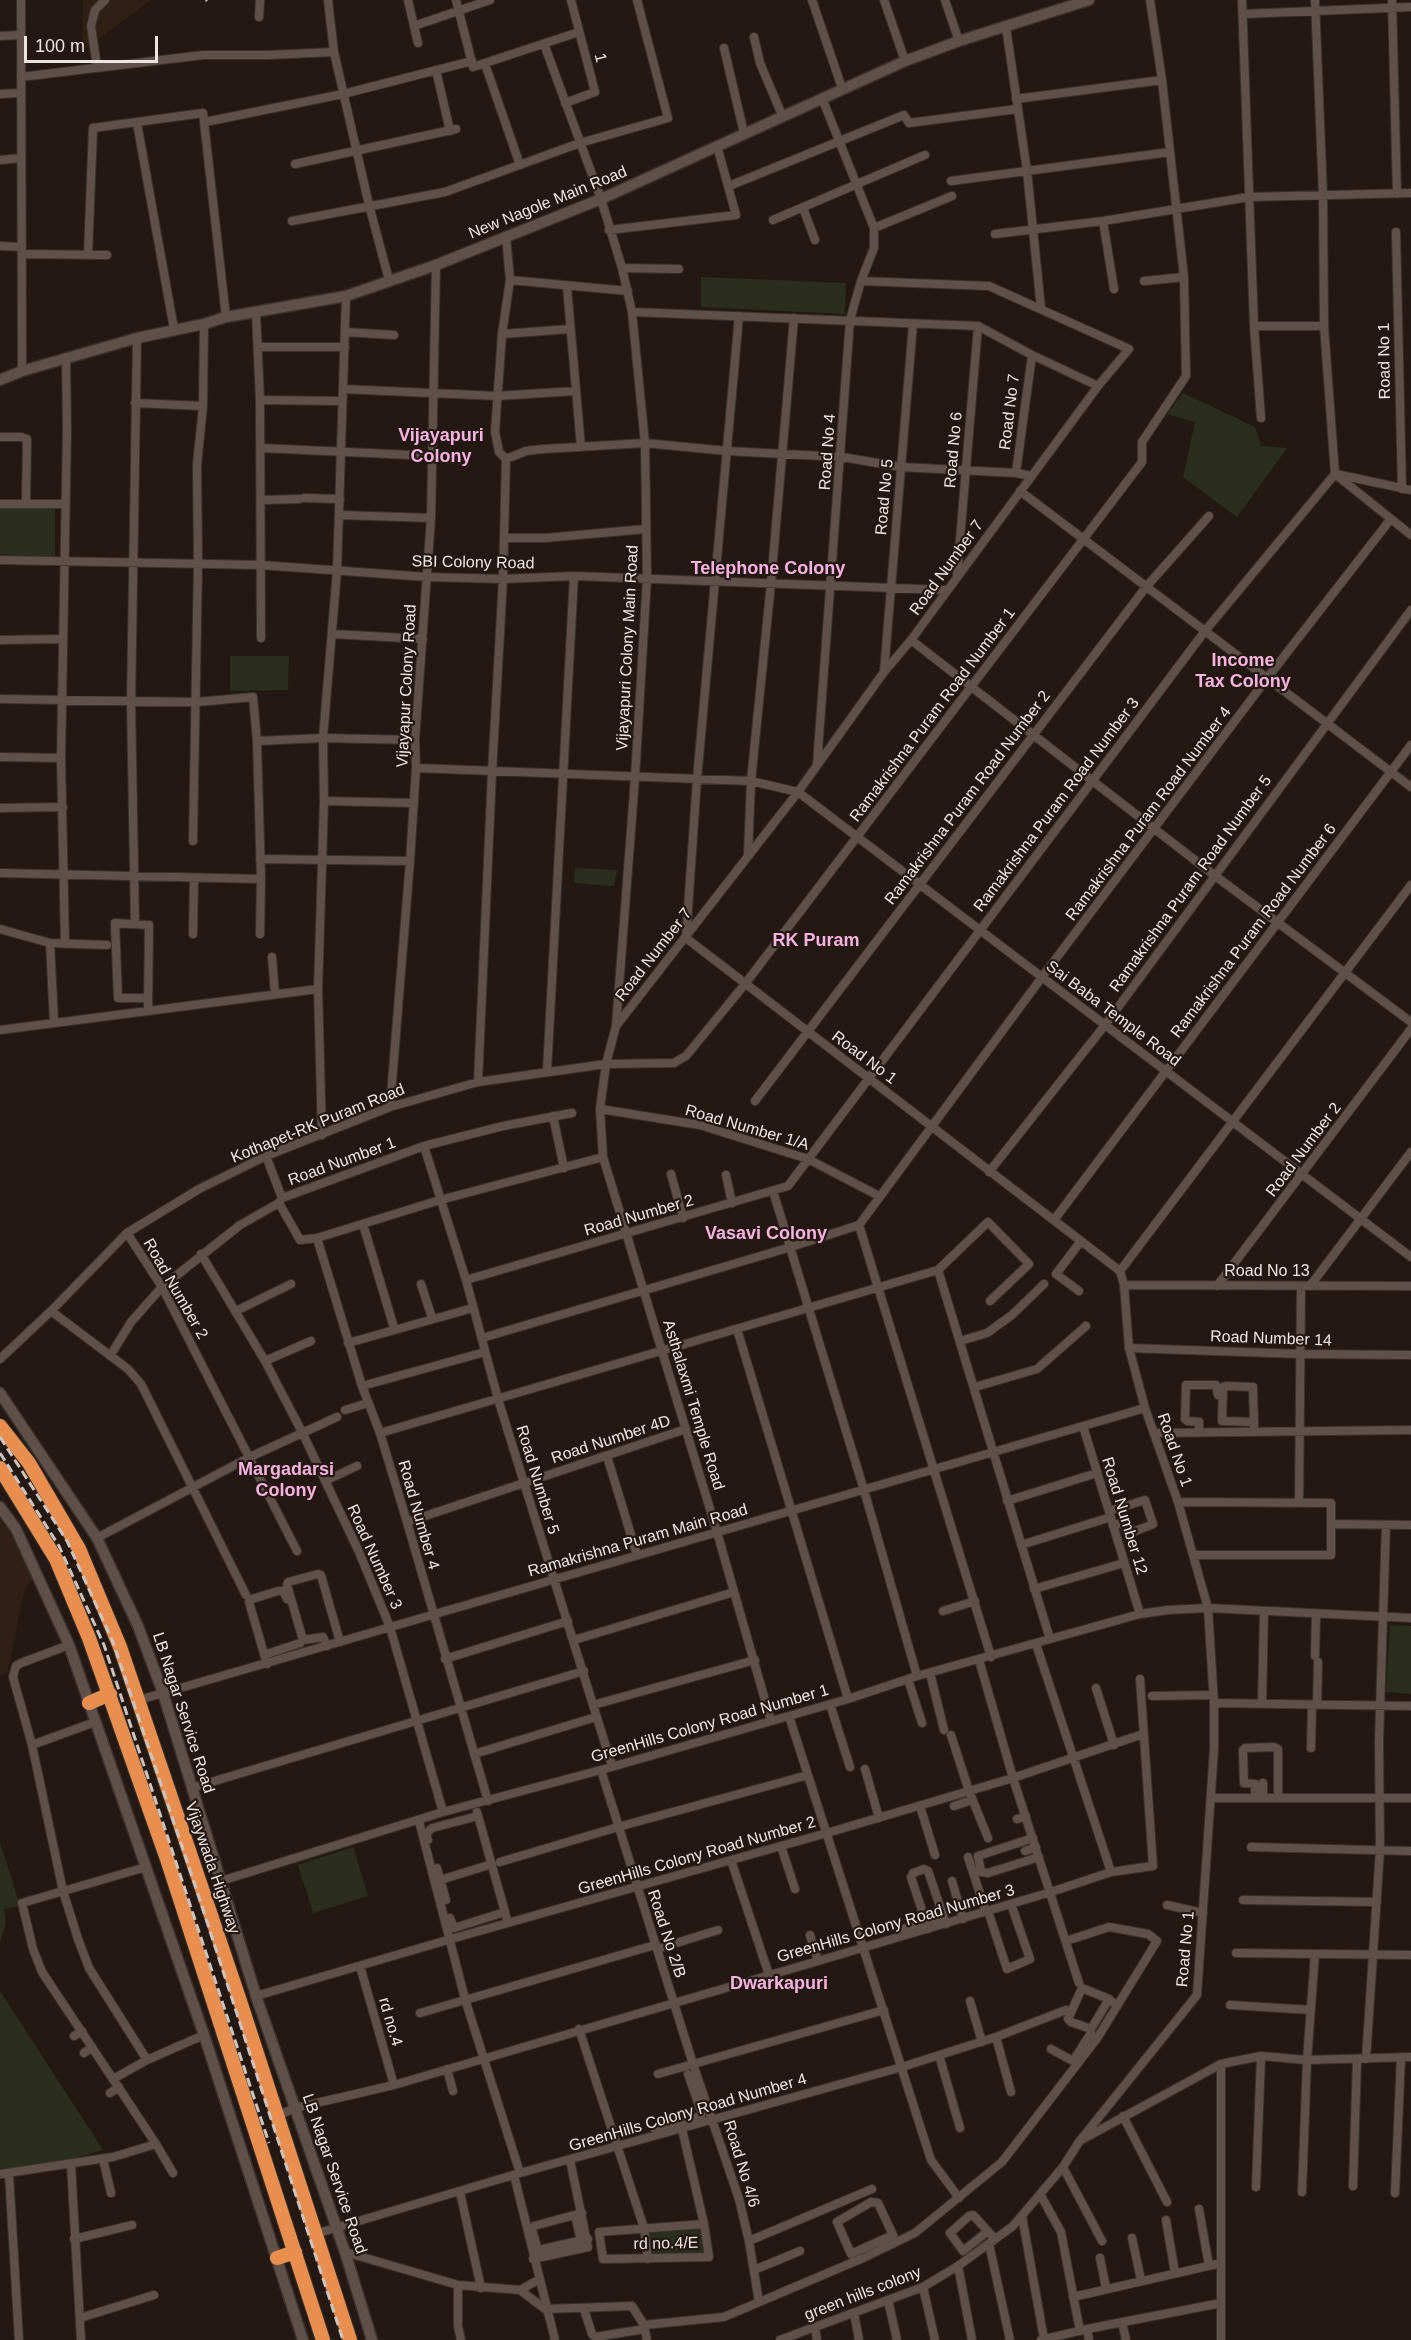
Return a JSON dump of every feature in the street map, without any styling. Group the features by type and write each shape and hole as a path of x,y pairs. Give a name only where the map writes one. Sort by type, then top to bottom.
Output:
{"highway":[{"name":"Vijaywada Highway","path":"0,1426 38,1477 79,1549 120,1647 278,2116 350,2340"},
{"path":"0,1468 56,1559 110,1694 168,1862 323,2340"},
{"path":"16,1492 38,1477"},
{"path":"28,1512 49,1496"},
{"path":"89,1703 110,1694"},
{"path":"228,2049 253,2042"},
{"path":"277,2258 295,2252"}],"street":[{"path":"21,0 22,371"},
{"path":"97,67 91,26 95,10 105,0"},
{"path":"259,17 260,0"},
{"path":"328,0 334,52 343,94 389,280"},
{"path":"408,0 418,43"},
{"path":"456,0 473,67 579,32"},
{"path":"414,26 490,0"},
{"name":"1","path":"565,103 595,92 571,0"},
{"path":"292,221 445,192 580,143 668,118 637,0"},
{"path":"812,0 842,88"},
{"path":"884,0 905,61"},
{"path":"945,0 959,41"},
{"name":"New Nagole Main Road","path":"0,380 66,357 174,329 204,324 226,317 346,296 436,265 601,199 905,61 1006,27 1070,2 1089,0"},
{"path":"1144,281 1184,277 1162,80 1150,0"},
{"path":"1242,0 1254,326 1261,418"},
{"path":"1315,0 1323,195 1324,326 1335,474 1411,535"},
{"path":"1243,14 1316,12 1392,4 1411,7"},
{"path":"1392,4 1397,194"},
{"path":"1006,27 1027,171 1041,308"},
{"path":"0,36 21,35"},
{"path":"754,37 760,63 782,115"},
{"name":"Vijayapuri Colony Main Road","path":"544,44 601,199 622,267 632,312 645,443 647,578 635,778 616,1026 606,1064 600,1109 603,1157"},
{"path":"724,48 744,133"},
{"path":"21,77 203,55 268,56 334,52"},
{"path":"205,122 343,94 472,61"},
{"path":"485,64 520,165"},
{"path":"295,164 453,130 436,70"},
{"path":"1016,99 1162,80"},
{"path":"0,94 21,93"},
{"path":"822,98 874,228 952,196"},
{"path":"729,186 904,116 909,123 1017,109"},
{"path":"88,255 93,128 203,113 226,317"},
{"path":"137,123 174,329"},
{"path":"609,230 736,215 717,146"},
{"path":"951,182 1170,152"},
{"path":"773,220 925,155"},
{"path":"0,160 21,158"},
{"path":"995,234 1249,197 1411,193"},
{"path":"803,208 815,240"},
{"path":"1103,220 1114,289"},
{"name":"Road No 4","path":"832,586 850,320 861,281 874,248 874,228"},
{"name":"Road No 1","path":"1396,232 1402,489"},
{"path":"478,1082 503,579 506,459 499,452 495,432 502,334 510,280 506,236"},
{"path":"0,246 22,251 107,255"},
{"path":"868,264 875,282"},
{"name":"Vijayapur Colony Road","path":"390,1107 410,861 416,768 415,740 431,518 436,265"},
{"path":"622,267 679,269"},
{"name":"Ramakrishna Puram Road Number 1","path":"746,984 1142,462 1142,442 1186,376 1184,277"},
{"path":"510,280 628,291"},
{"name":"Road Number 7","path":"616,1026 798,792 884,672 911,640 1098,386 1129,349 989,286 861,281"},
{"path":"567,287 581,447"},
{"path":"322,1136 318,989 324,801 323,738 337,571 346,296"},
{"path":"256,312 261,448 261,638"},
{"path":"632,312 978,326 1098,386"},
{"path":"686,938 697,779 739,316"},
{"path":"748,856 751,781 794,318"},
{"path":"194,841 197,702 197,465 203,406 204,324"},
{"name":"Road No 5","path":"884,672 914,324"},
{"name":"Road No 6","path":"957,576 978,326"},
{"path":"1254,326 1324,326"},
{"path":"502,334 570,329"},
{"path":"345,332 394,335"},
{"path":"135,924 131,703 137,338"},
{"path":"258,347 345,347"},
{"name":"Road No 7","path":"1016,473 1032,355"},
{"path":"63,944 61,758 66,357"},
{"path":"343,389 496,396 576,391"},
{"path":"260,400 342,401"},
{"path":"135,403 203,406"},
{"path":"0,437 27,439 27,504"},
{"path":"506,459 526,451 645,443 727,451 842,457 901,467 1016,473 1032,476"},
{"path":"261,448 433,456"},
{"path":"1335,474 1411,490"},
{"name":"Ramakrishna Puram Road Number 3","path":"808,1159 1205,631 1335,474"},
{"path":"1020,491 1411,787"},
{"path":"261,500 340,499"},
{"path":"0,504 65,504"},
{"path":"339,515 431,518"},
{"name":"Ramakrishna Puram Road Number 2","path":"754,1101 1146,586 1209,516"},
{"name":"Ramakrishna Puram Road Number 4","path":"931,1126 1268,677 1390,520"},
{"path":"504,538 545,538 646,529"},
{"name":"SBI Colony Road","path":"0,560 261,565 427,577 503,579 574,576 946,590"},
{"path":"547,1071 574,576"},
{"path":"817,765 832,586"},
{"name":"Ramakrishna Puram Road Number 5","path":"989,1172 1105,1024 1411,610"},
{"path":"332,634 423,639"},
{"path":"0,640 63,639"},
{"path":"911,640 1215,875 1411,1022"},
{"path":"0,699 131,703 197,702 253,697 257,741 261,879 260,934"},
{"path":"257,741 323,738 415,740"},
{"name":"Ramakrishna Puram Road Number 6","path":"1054,1220 1411,745"},
{"path":"0,757 61,758"},
{"path":"416,768 751,781 798,792"},
{"name":"Sai Baba Temple Road","path":"798,792 1411,1257"},
{"path":"324,801 414,803"},
{"path":"0,808 63,807"},
{"path":"260,859 410,861"},
{"path":"0,873 261,879"},
{"path":"193,934 195,878"},
{"path":"1120,1271 1411,885"},
{"path":"148,998 118,998 115,923 149,924 148,1010"},
{"path":"0,929 50,943 106,945"},
{"name":"Road No 1","path":"686,938 1120,1271 1124,1286 1130,1348 1145,1408 1178,1502 1209,1608 1214,1699 1211,1798 1197,1995 1079,2142"},
{"path":"50,943 54,1022"},
{"path":"272,957 275,994"},
{"name":"Kothapet-RK Puram Road","path":"0,1359 51,1311 127,1233 199,1189 266,1156 322,1136 390,1107 478,1082 606,1064 667,1064 679,1061 746,984"},
{"path":"0,1030 318,989"},
{"path":"135,998 136,1011"},
{"name":"Road Number 2","path":"1216,1286 1411,1029"},
{"name":"Road Number 1/A","path":"600,1109 700,1125 808,1159 879,1196"},
{"name":"Road Number 1","path":"110,1356 131,1322 162,1287 240,1225 281,1201 424,1146 503,1126 572,1113"},
{"path":"553,1116 564,1168"},
{"path":"482,1338 859,1225 931,1126"},
{"name":"Road Number 5","path":"424,1146 466,1280 498,1398 612,1766"},
{"path":"1299,1503 1300,1354 1306,1286 1411,1152"},
{"path":"266,1156 281,1201 300,1240 317,1238 440,1200 603,1157"},
{"name":"Asthalaxmi Temple Road","path":"603,1157 645,1290 771,1721"},
{"name":"Road Number 2","path":"466,1280 788,1186 808,1159"},
{"path":"671,1174 683,1218"},
{"path":"726,1175 732,1203"},
{"path":"773,1191 864,1489 917,1676"},
{"path":"380,1433 938,1270 988,1222 1029,1264 990,1301"},
{"path":"363,1224 394,1328"},
{"path":"859,1225 880,1287 991,1657"},
{"name":"Road Number 2","path":"127,1233 162,1287 297,1551"},
{"name":"Road Number 4","path":"317,1238 348,1343 380,1433 488,1801"},
{"path":"1079,1291 1056,1274 1081,1240"},
{"name":"Road Number 3","path":"201,1254 265,1361 302,1432 359,1552 390,1627 443,1812"},
{"path":"938,1270 1050,1639"},
{"path":"236,1311 291,1284"},
{"path":"421,1284 432,1318"},
{"path":"960,1341 987,1334 1012,1315 1044,1284"},
{"name":"Road No 13","path":"1124,1286 1411,1286"},
{"path":"348,1343 394,1328 473,1308"},
{"path":"51,1311 128,1369 141,1384 246,1595"},
{"path":"975,1387 1037,1369 1086,1326"},
{"path":"736,1329 793,1510 848,1699"},
{"path":"265,1361 311,1341"},
{"name":"Road Number 14","path":"1130,1348 1411,1355"},
{"path":"362,1386 485,1352"},
{"path":"1199,1432 1199,1422 1185,1419 1187,1384 1216,1384 1217,1432"},
{"path":"1249,1422 1222,1421 1222,1389 1224,1386 1253,1387 1250,1432"},
{"name":"LB Nagar Service Road","path":"0,1393 97,1538 136,1620 163,1693 256,1996 345,2252 372,2340"},
{"path":"345,1410 368,1402"},
{"name":"Ramakrishna Puram Main Road","path":"139,1700 1145,1408"},
{"path":"97,1538 250,1457 337,1417"},
{"name":"Road Number 12","path":"1083,1426 1140,1614"},
{"name":"Road Number 4D","path":"407,1522 686,1429"},
{"path":"1154,1433 1411,1430"},
{"path":"607,1456 637,1555"},
{"path":"325,1481 357,1466"},
{"path":"1007,1501 1098,1473"},
{"path":"1021,1545 1111,1518 1145,1500 1153,1524 1128,1534 1123,1522 1111,1518"},
{"path":"1178,1502 1331,1503 1331,1555 1194,1555"},
{"path":"0,1507 15,1529 69,1645 204,2035 303,2340"},
{"path":"1331,1524 1411,1525"},
{"path":"1366,2060 1380,1850 1380,1706 1386,1525"},
{"path":"1034,1589 1124,1563"},
{"path":"327,1646 323,1637 303,1640 288,1582 321,1575 340,1642"},
{"path":"267,1664 249,1605 250,1601 261,1596 278,1591 284,1593 303,1653"},
{"path":"574,1640 734,1592"},
{"path":"943,1611 975,1601"},
{"name":"GreenHills Colony Road Number 1","path":"221,1881 443,1812 601,1770 848,1699 917,1676 1140,1614 1209,1608 1411,1618"},
{"path":"1262,1703 1264,1612"},
{"path":"1311,1748 1317,1659 1316,1615"},
{"path":"445,1659 568,1622"},
{"path":"264,1655 300,1643"},
{"path":"1036,1644 1111,1872"},
{"path":"69,1645 21,1663 13,1671 13,1677 32,1744 63,1891 89,1968 147,2060"},
{"path":"593,1705 755,1660"},
{"path":"980,1660 1013,1778 1079,1983"},
{"path":"191,1788 584,1671"},
{"path":"930,1673 948,1733 988,1838"},
{"path":"908,1679 922,1723"},
{"path":"1140,1679 1143,1734"},
{"path":"1096,1688 1114,1744"},
{"path":"1152,1696 1262,1703 1411,1706"},
{"path":"830,1704 850,1767"},
{"path":"789,1716 931,2160 959,2198"},
{"path":"474,1754 596,1717"},
{"path":"32,1744 95,1722"},
{"name":"GreenHills Colony Road Number 2","path":"256,1996 954,1796 1143,1734"},
{"name":"GreenHills Colony Road Number 3","path":"278,2116 295,2108 394,2085 579,2029 769,1976 864,1948 925,1926 1012,1906 1111,1872 1153,1866 1143,1734"},
{"path":"1259,1797 1255,1784 1244,1783 1243,1750 1245,1748 1274,1747 1278,1749 1278,1797"},
{"path":"865,1769 879,1818"},
{"name":"Road No 2/B","path":"601,1770 674,2003"},
{"path":"500,1862 808,1774"},
{"path":"1259,1797 1263,1783"},
{"path":"954,1796 956,1806 972,1800"},
{"path":"1211,1798 1411,1798"},
{"path":"475,1805 508,1923"},
{"path":"920,1806 935,1855"},
{"path":"478,1816 432,1828 426,1834 465,1999 485,2057 517,2174 538,2280 555,2340"},
{"path":"1017,1819 1026,1816"},
{"path":"419,1821 454,1928 505,1912"},
{"path":"1033,1838 980,1854 977,1858 981,1872 988,1873 1039,1857"},
{"path":"781,1846 795,1889"},
{"path":"1025,1851 1036,1847"},
{"path":"1251,1847 1411,1851"},
{"path":"968,1857 1007,1969 1030,1959 1012,1906"},
{"path":"731,1860 769,1976"},
{"path":"438,1880 492,1864"},
{"path":"146,1867 22,1903 33,1949 42,1972 173,2173"},
{"path":"925,1926 911,1877 913,1872 924,1869 928,1871 945,1921"},
{"path":"907,1876 925,1926"},
{"path":"952,1881 963,1919"},
{"path":"1243,1900 1377,1902"},
{"path":"1167,1905 1203,1913"},
{"path":"901,1930 925,1926"},
{"path":"584,2309 592,2334 596,2337 644,2327 724,2317 858,2256 915,2233 1002,2163 1117,2006 1156,1946 1155,1938 1148,1934 1109,1927 1066,1941"},
{"path":"420,2013 718,1930"},
{"path":"810,1935 818,1961"},
{"path":"1236,1953 1411,1954"},
{"path":"1302,2192 1307,2060 1315,1954"},
{"name":"rd no.4","path":"360,1966 394,2085"},
{"path":"1109,1999 1091,2029 1068,2019 1082,1988 1109,1999 1117,2006"},
{"path":"970,2001 982,2042"},
{"name":"Road No 4/6","path":"674,2003 693,2064 695,2082 713,2121 739,2199 749,2241 759,2302"},
{"path":"1230,2005 1311,2010"},
{"path":"658,2074 884,2010"},
{"name":"GreenHills Colony Road Number 4","path":"315,2234 617,2147 669,2129 682,2129 695,2122 713,2121 902,2067 982,2042 1065,2010"},
{"path":"1056,2015 1095,2035"},
{"path":"579,2029 644,2228 648,2259"},
{"path":"74,2036 82,2031"},
{"path":"108,2090 147,2060 204,2035"},
{"path":"1051,2049 1073,2061 1095,2035"},
{"path":"996,2037 1011,2092"},
{"path":"84,2053 92,2047"},
{"path":"939,2055 960,2128"},
{"path":"1079,2142 1221,2064 1261,2056 1307,2060 1411,2057"},
{"path":"1256,2187 1261,2056"},
{"path":"1395,2193 1401,2057"},
{"path":"1353,2186 1357,2060"},
{"path":"1220,2340 1221,2064"},
{"path":"447,2069 453,2091"},
{"path":"655,2130 695,2122 701,2114 695,2082 688,2074"},
{"path":"1123,2116 1167,2202"},
{"path":"644,2228 704,2224 682,2129"},
{"name":"green hills colony","path":"780,2340 923,2287 957,2266 1013,2226 1063,2167 1079,2142"},
{"path":"0,2174 103,2159 156,2144"},
{"path":"103,2159 111,2193"},
{"path":"534,2259 585,2248 588,2244 580,2228 570,2160"},
{"path":"71,2164 81,2340"},
{"path":"1063,2167 1102,2241"},
{"path":"9,2174 19,2340"},
{"path":"749,2241 872,2189"},
{"path":"460,2192 481,2288"},
{"path":"1040,2194 1061,2232 1072,2296 1083,2330 1089,2340"},
{"path":"861,2195 865,2206"},
{"path":"871,2202 878,2203 893,2235 858,2256 850,2254 837,2221 865,2206 871,2202"},
{"path":"839,2204 845,2217"},
{"path":"1199,2209 1209,2266"},
{"path":"579,2214 534,2226 532,2230 538,2250 584,2240"},
{"path":"988,2231 963,2251 950,2233 971,2215 988,2231 992,2241 1010,2340"},
{"path":"1022,2216 1047,2339 1221,2303"},
{"path":"1166,2220 1175,2273"},
{"path":"74,2238 132,2224"},
{"name":"rd no.4/E","path":"644,2228 599,2232 603,2259 709,2257 704,2224"},
{"path":"1132,2238 1141,2280"},
{"path":"754,2270 800,2251"},
{"path":"345,2252 458,2285 520,2290 538,2280"},
{"path":"1100,2258 1106,2288"},
{"path":"1072,2296 1221,2263"},
{"path":"957,2266 972,2340"},
{"path":"458,2285 458,2326 461,2340"},
{"path":"923,2287 935,2340"},
{"path":"520,2290 545,2309 632,2306 644,2327 648,2340"},
{"path":"80,2318 154,2295"},
{"path":"888,2300 897,2340"},
{"path":"854,2313 859,2340"},
{"path":"1122,2322 1126,2340"},
{"path":"815,2327 817,2340"}],"shaded area":[{"path":"83,0 151,0 82,51"},
{"path":"0,1515 33,1579 26,1587 7,1673 0,1675"}],"green space":[{"path":"701,277 846,283 845,314 701,307"},
{"path":"1183,393 1255,427 1261,446 1287,448 1237,517 1183,477 1195,422 1167,414"},
{"path":"0,509 55,509 55,557 0,554"},
{"path":"230,656 289,656 288,690 230,691"},
{"path":"575,868 617,870 614,886 574,883"},
{"path":"1390,1625 1411,1626 1411,1694 1386,1692"},
{"path":"0,1842 20,1906 4,1909 6,1924 0,1942"},
{"path":"353,1847 368,1896 313,1913 298,1865"},
{"path":"0,1991 103,2150 72,2159 0,2172"},
{"path":"699,2227 705,2251 703,2255 651,2257 648,2231"}],"railway":[{"path":"0,1437 67,1541 113,1642 196,1888 343,2340"},
{"path":"0,1453 59,1546 104,1645 269,2143"}],"district":[{"name":"Vijayapuri Colony","path":"441,446"},
{"name":"Telephone Colony","path":"768,569"},
{"name":"Income Tax Colony","path":"1243,671"},
{"name":"RK Puram","path":"816,941"},
{"name":"Vasavi Colony","path":"766,1234"},
{"name":"Margadarsi Colony","path":"286,1480"},
{"name":"Dwarkapuri","path":"779,1984"}]}
